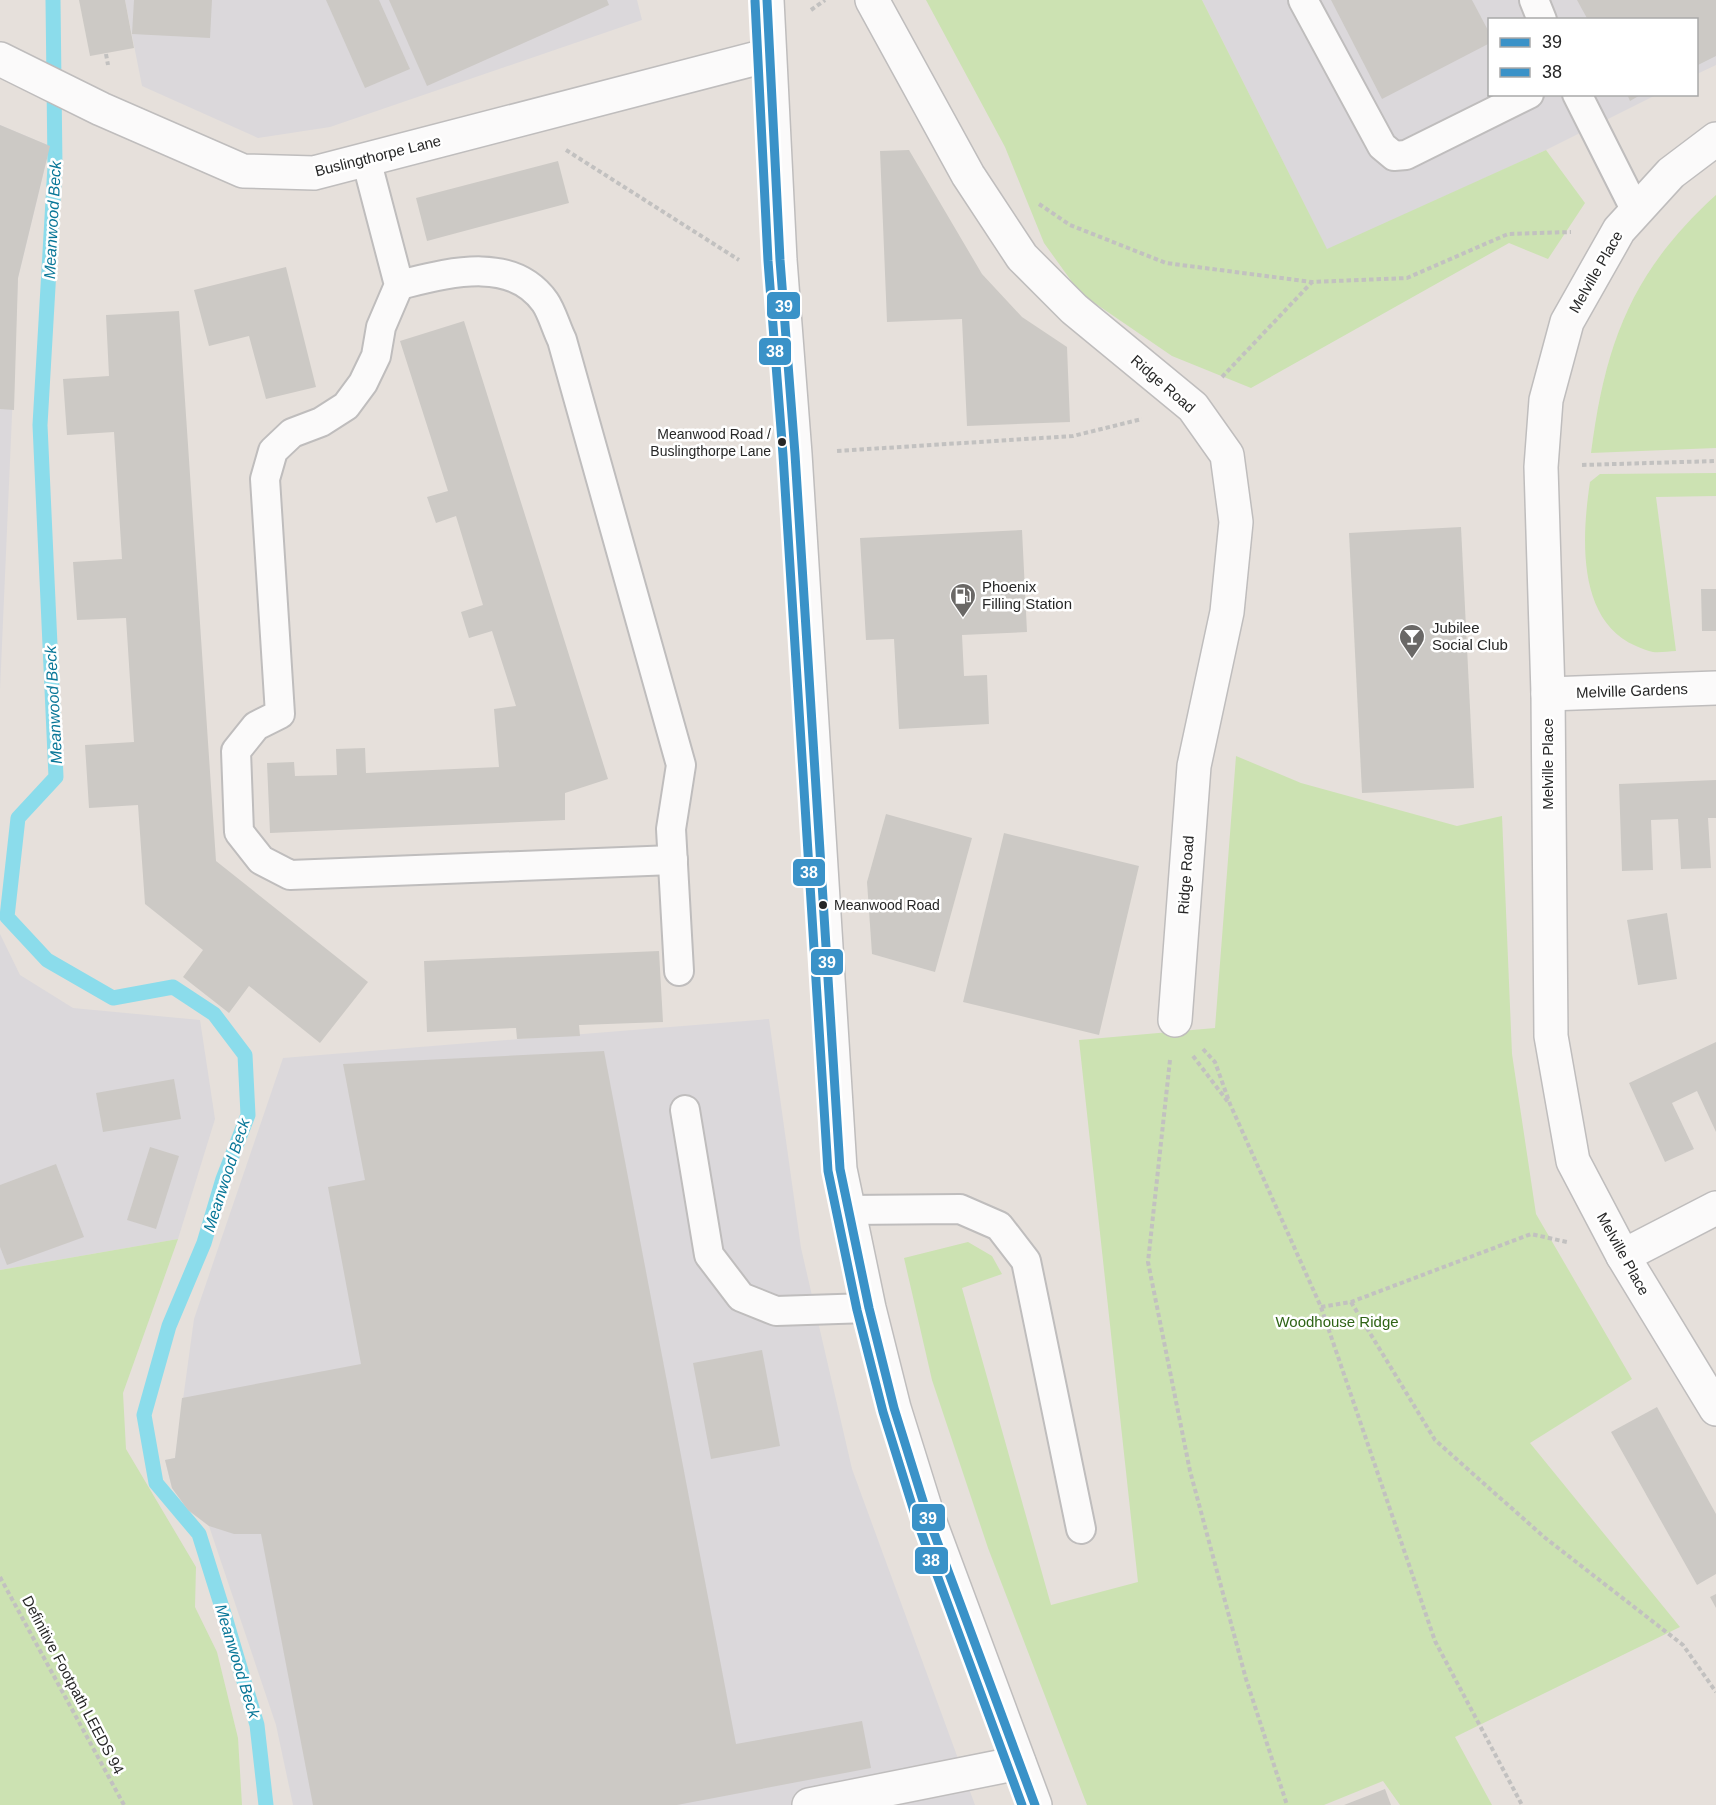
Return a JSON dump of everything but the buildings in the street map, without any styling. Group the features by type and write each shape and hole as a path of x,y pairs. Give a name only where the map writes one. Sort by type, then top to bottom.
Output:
{"street":[{"path":"767,0 780,260 795,454 840,1170 869,1308 894,1408 928,1517 1035,1805"},
{"name":"Ridge Road","path":"872,0 968,176 1022,257 1074,309 1193,407 1227,455 1236,522 1227,612 1194,766 1175,1020"},
{"name":"Buslingthorpe Lane","path":"0,59 87,102 243,171 314,173 769,55"},
{"name":"Melville Place","path":"1716,139 1671,173 1627,221 1567,322 1546,400 1541,467 1548,694 1551,1036 1573,1161 1623,1256 1716,1409"},
{"name":"Melville Gardens","path":"1548,694 1716,688"},
{"path":"1623,1256 1716,1208"},
{"path":"809,1805 1018,1763"}],"lane":[{"path":"1302,0 1382,146 1394,156 1406,155 1525,96"},
{"path":"1534,0 1541,18"},
{"path":"1578,96 1627,221"},
{"path":"366,159 399,285 381,327 376,356 363,383 346,406 321,422 292,433 273,451 265,478 280,714 256,726 236,751 239,832 261,860 290,875 673,860"},
{"path":"399,285 444,274 492,271 522,280 545,302 562,340 681,765 671,829 679,971"},
{"path":"685,1110 709,1255 741,1297 776,1311 869,1308"},
{"path":"848,1210 960,1209 999,1226 1026,1262 1081,1529"}],"path":[{"path":"808,12 825,0"},
{"path":"518,121 736,260 780,260"},
{"path":"1031,199 1071,225 1166,263 1312,282 1407,279 1508,234 1627,221"},
{"path":"795,454 1073,436 1193,407 1312,282"},
{"path":"1541,467 1716,461"},
{"path":"1175,1020 1215,1062 1230,1104 1321,1307 1435,1641 1522,1805"},
{"path":"1175,1020 1196,1064 1230,1104"},
{"path":"1175,1020 1148,1262 1190,1471 1246,1679 1287,1805"},
{"path":"1321,1307 1351,1302 1531,1234"},
{"path":"1351,1302 1435,1440 1545,1537 1683,1646 1716,1692"},
{"name":"Definitive Footpath LEEDS 94","path":"0,1577 124,1805"}],"shaded area":[{"path":"125,0 637,0 642,20 330,127 258,138 142,86"},
{"path":"1202,0 1716,0 1716,65 1698,74 1698,18 1488,18 1488,96 1654,96 1546,150 1327,250"},
{"path":"0,125 50,146 18,278 0,690"},
{"path":"0,934 20,975 73,1008 200,1020 215,1119 178,1239 0,1270"},
{"path":"769,1019 801,1248 852,1469 975,1805 293,1805 276,1725 209,1526 188,1510 172,1488 165,1460 175,1458 194,1319 283,1058"}],"green space":[{"path":"926,0 1202,0 1327,249 1546,150 1585,203 1548,259 1509,243 1251,388 1172,356 1080,293 1044,243 1005,147"},
{"path":"1716,195 1716,448 1591,453 1605,377 1627,311 1643,281 1663,252 1687,223"},
{"path":"1716,473 1716,496 1656,497 1676,651 1653,652 1636,646 1616,634 1602,617 1593,597 1585,550 1590,482 1600,474"},
{"name":"Woodhouse Ridge","path":"1236,756 1301,783 1457,826 1502,816 1512,1054 1536,1214 1632,1379 1530,1443 1680,1627 1455,1737 1492,1805 1400,1805 1383,1781 1324,1805 1087,1805 988,1548 932,1380 904,1258 968,1242 992,1256 1002,1274 962,1288 1051,1605 1138,1582 1079,1040 1215,1028"},
{"path":"178,1239 123,1393 126,1449 196,1567 195,1607 217,1652 238,1738 242,1805 0,1805 0,1270"}],"waterway":[{"name":"Meanwood Beck","path":"53,0 55,166 40,425 56,777 18,818 7,917 47,960 113,998 173,987 214,1014 245,1055 248,1115 223,1179 204,1243 169,1326 144,1415 156,1483 199,1534 225,1617 257,1725 266,1805"}],"transit line":[{"name":"39","path":"767,0 780,260 795,454 840,1169 869,1308 894,1408 928,1517 1035,1805"},
{"name":"38","path":"755,1 768,261 783,455 828,1171 857,1310 883,1412 917,1521 1022,1805"}],"place":[{"name":"Meanwood Road / Buslingthorpe Lane","path":"782,442"},
{"name":"Phoenix Filling Station","path":"963,619"},
{"name":"Jubilee Social Club","path":"1412,660"},
{"name":"Meanwood Road","path":"823,905"}]}
